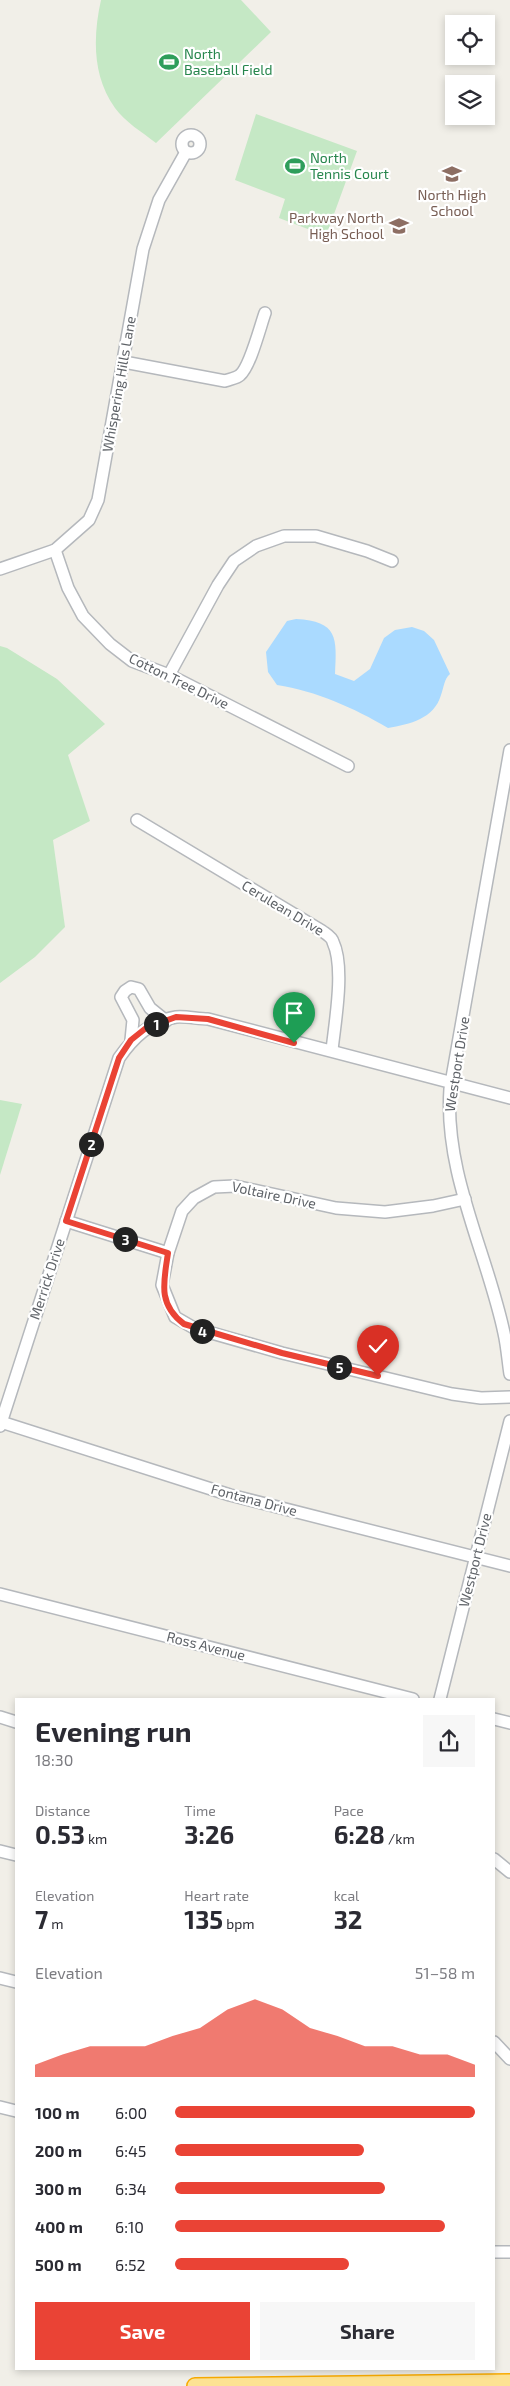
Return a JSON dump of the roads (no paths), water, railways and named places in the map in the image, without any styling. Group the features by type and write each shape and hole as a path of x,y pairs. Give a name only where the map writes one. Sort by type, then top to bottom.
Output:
{"highway":[{"path":"195,2386 510,2382"}],"street":[{"name":"Whispering Hills Lane","path":"0,569 55,550 89,520 98,500 124,362 142,249 159,200 186,152"},
{"path":"124,362 225,381 239,376 248,364 265,313"},
{"path":"169,674 218,585 234,561 256,546 284,536 316,536 367,550 392,561"},
{"name":"Cotton Tree Drive","path":"55,550 68,588 86,618 110,644 132,661 169,674 348,766"},
{"name":"Westport Drive","path":"510,750 452,1082 448,1116 465,1199 507,1332 510,1374"},
{"name":"Cerulean Drive","path":"137,820 333,940 339,989 332,1050"},
{"path":"131,1040 132,1020 121,997 124,991 131,987 139,989 150,1008 166,1020"},
{"name":"Merrick Drive","path":"1,1424 119,1058 131,1040 146,1028 176,1017 208,1019 510,1098"},
{"name":"Voltaire Drive","path":"465,1199 433,1206 379,1212 336,1208 235,1186 214,1187 194,1198 182,1211 168,1253 162,1286 175,1317 194,1328 282,1353 452,1394 481,1398 510,1397"},
{"path":"66,1221 168,1253"},
{"name":"Westport Drive","path":"440,1698 510,1421"},
{"name":"Fontana Drive","path":"1,1424 230,1495 510,1566"},
{"name":"Ross Avenue","path":"0,1594 409,1698"},
{"path":"0,1717 15,1722"},
{"path":"495,1719 510,1723"},
{"path":"0,1851 15,1855"},
{"path":"495,1860 510,1872"},
{"path":"0,1978 15,1982"},
{"path":"495,2043 510,2059"},
{"path":"0,2107 15,2111"},
{"path":"495,2252 510,2252"}],"water":[{"path":"296,619 310,620 320,623 327,628 335,641 335,674 354,681 370,669 384,638 395,630 412,627 424,631 434,640 450,674 445,681 438,703 433,710 420,719 405,725 388,728 334,701 306,691 277,685 268,672 266,652 287,621"}],"place":[{"name":"North Baseball Field","path":"169,62"},
{"name":"North Tennis Court","path":"295,166"},
{"name":"North High School","path":"452,174"},
{"name":"Parkway North High School","path":"399,226"}]}
